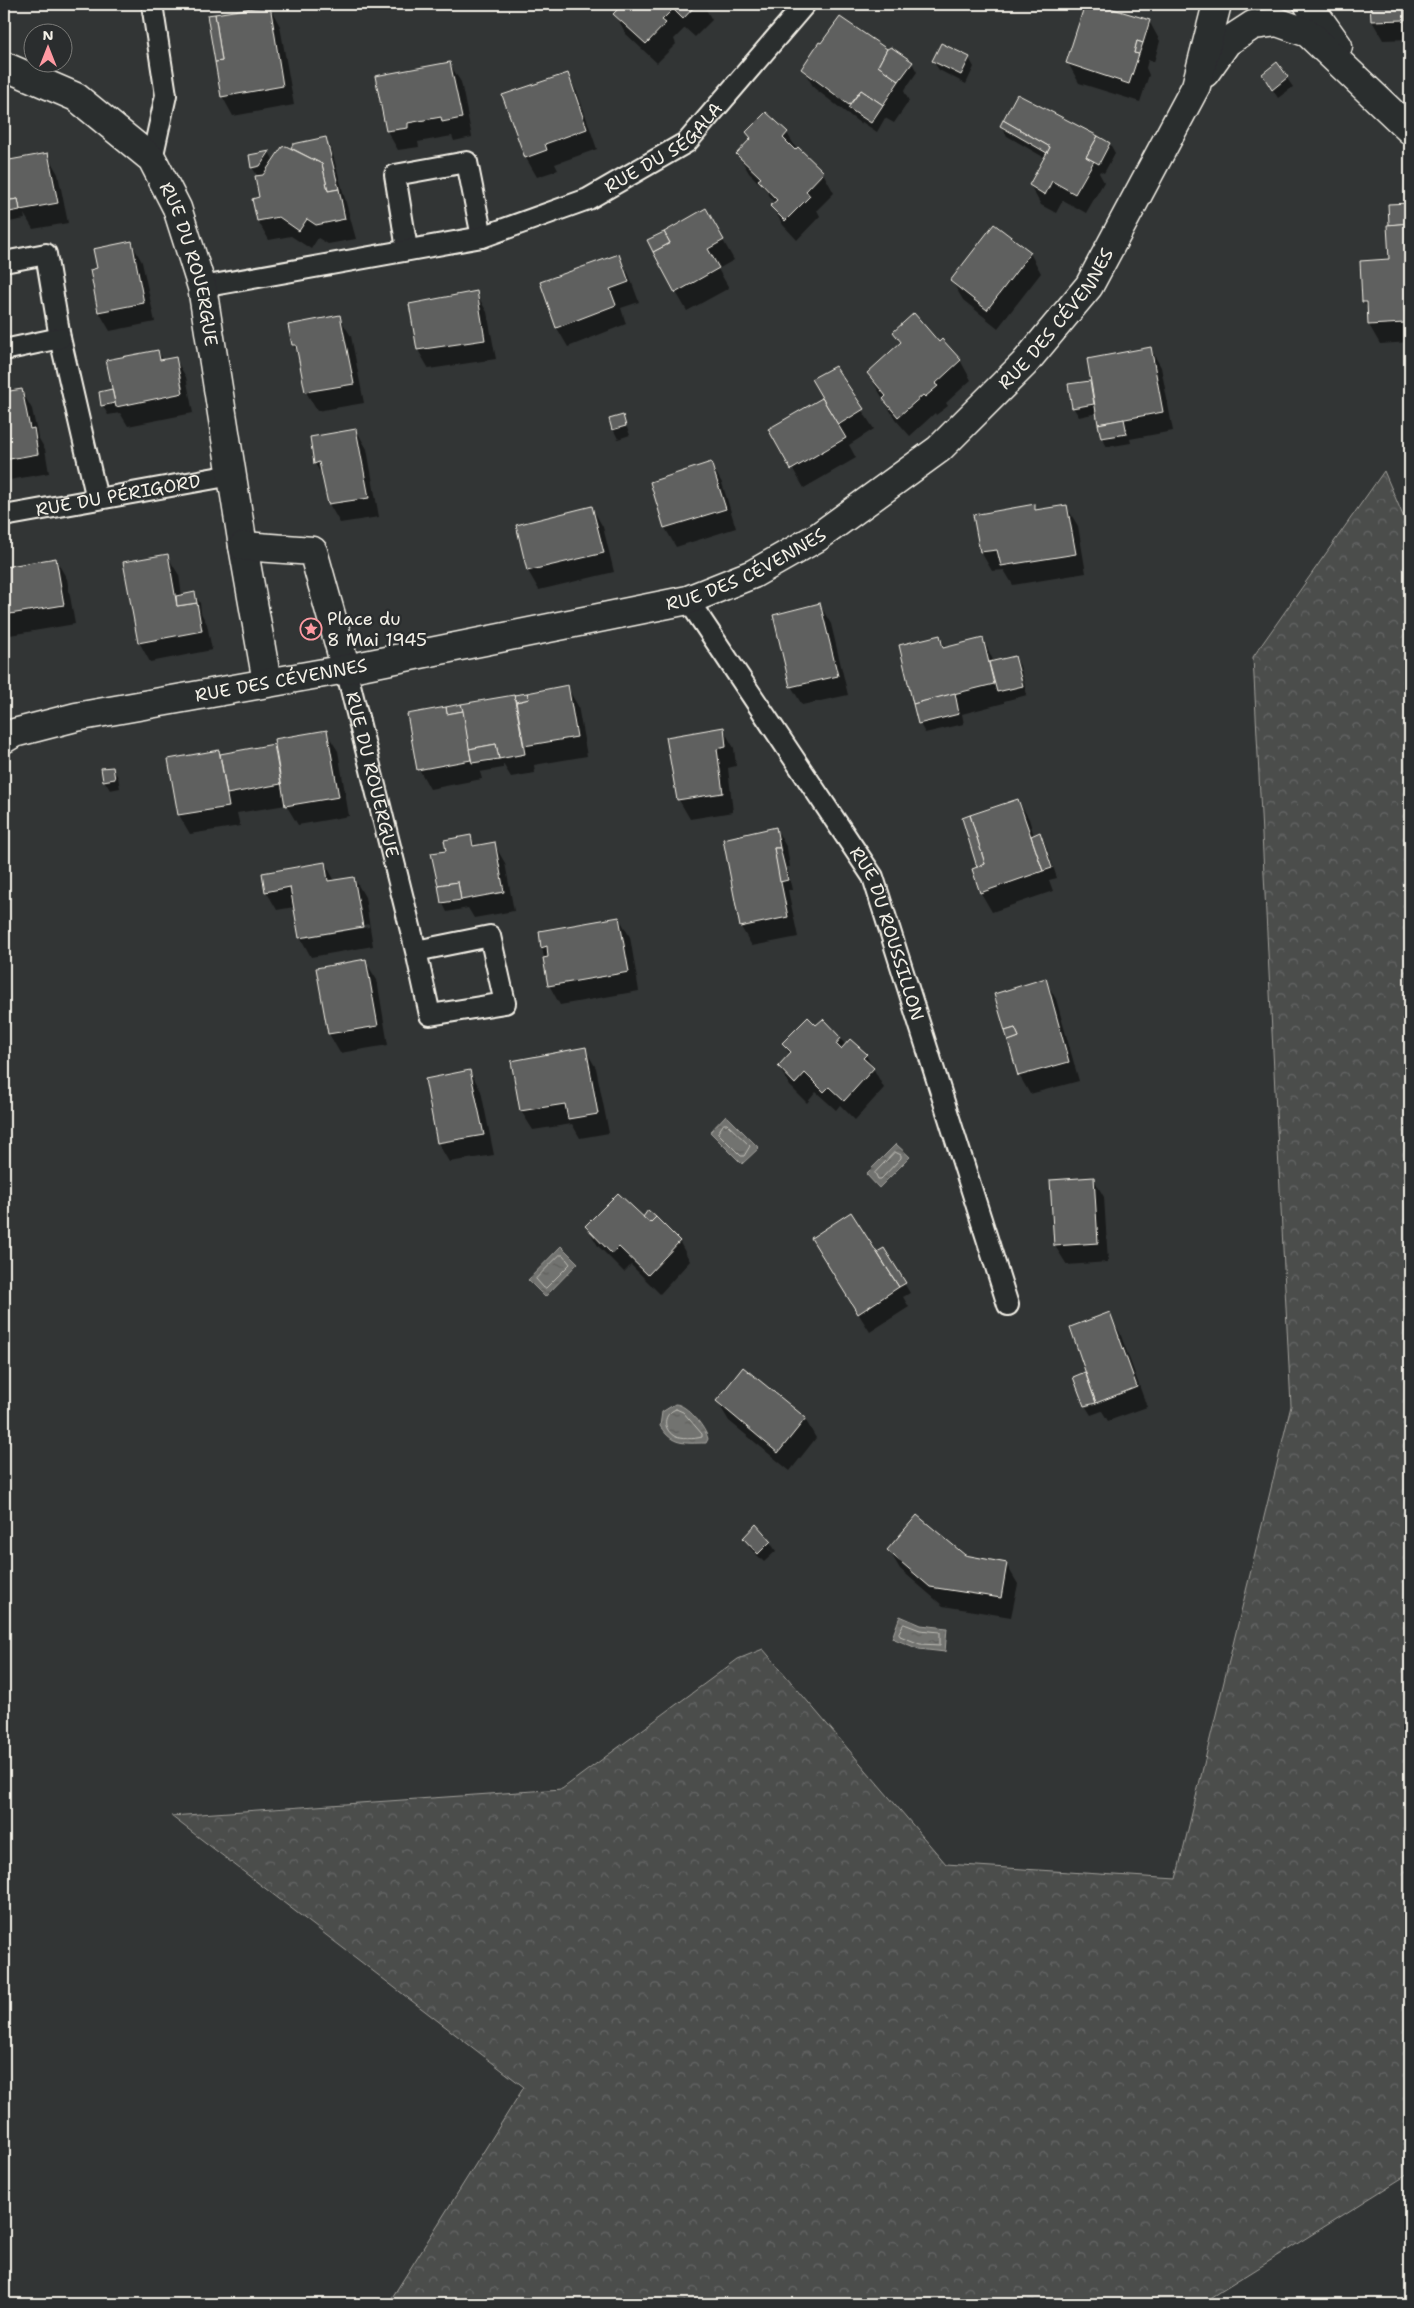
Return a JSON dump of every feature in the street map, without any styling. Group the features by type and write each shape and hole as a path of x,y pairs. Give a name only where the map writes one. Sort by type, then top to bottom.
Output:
{"street":[{"name":"RUE DES CÉVENNES","path":"4,739 14,733 76,717 346,669 688,600 753,574 818,537 939,449 1017,370 1089,286 1196,86 1217,4"},
{"path":"1308,4 1368,88"},
{"path":"1196,86 1227,42 1253,25 1277,22 1308,33 1410,130"},
{"name":"RUE DU ROUERGUE","path":"4,66 76,97 152,159 176,208 202,287 243,546 267,682"},
{"name":"RUE DU ROUERGUE","path":"243,546 313,551 346,669"}],"lane":[{"path":"152,4 166,96 152,159"},
{"name":"RUE DU SÉGALA","path":"202,287 482,237 588,199 687,142 804,4"},
{"path":"407,249 395,175 467,162 482,237"},
{"path":"4,262 46,254 60,338 97,499"},
{"path":"4,350 60,338"},
{"name":"RUE DU PÉRIGORD","path":"4,516 232,475"},
{"name":"RUE DU ROUSSILLON","path":"688,600 873,877 1008,1305"},
{"name":"RUE DU ROUERGUE","path":"346,669 430,1015 505,1003 490,936 416,951"}],"green space":[{"path":"1384,471 1410,532 1410,2173 1201,2304 388,2304 524,2087 171,1816 562,1789 738,1659 763,1649 946,1864 1176,1879 1291,1406 1253,657"}],"water":[{"path":"726,1115 759,1148 742,1164 710,1132"},
{"path":"896,1144 910,1157 879,1188 866,1174"},
{"path":"561,1246 578,1263 545,1297 528,1280"},
{"path":"675,1404 685,1408 700,1423 708,1439 706,1443 679,1442 669,1437 660,1426 662,1412"},
{"path":"900,1616 921,1625 947,1628 945,1652 919,1649 892,1638"}],"building":[{"path":"623,4 697,4 683,19 673,9 662,20 666,23 646,44 613,14"},
{"path":"1085,4 1096,4 1150,20 1143,43 1137,41 1134,53 1139,54 1129,84 1066,63"},
{"path":"1370,4 1405,4 1405,20 1371,21"},
{"path":"270,5 283,86 221,97 215,62 222,61 215,14"},
{"path":"215,14 222,61 215,62 207,15"},
{"path":"840,17 887,49 878,66 899,81 883,105 861,90 849,105 801,69 819,42 821,43"},
{"path":"1137,41 1143,43 1139,54 1134,53"},
{"path":"941,43 970,57 961,75 932,61"},
{"path":"891,47 913,62 899,81 878,66 887,49"},
{"path":"450,62 462,118 442,122 441,117 408,123 408,128 386,131 375,76"},
{"path":"1277,62 1288,77 1272,90 1262,74"},
{"path":"568,73 587,129 545,144 547,150 525,158 502,95"},
{"path":"861,90 883,105 871,123 848,108"},
{"path":"1017,94 1098,136 1086,157 1094,161 1075,194 1052,181 1045,195 1029,185 1050,147 1003,120"},
{"path":"766,112 788,132 783,138 795,150 798,147 824,172 806,191 810,196 785,221 770,206 777,200 758,180 761,178 736,154 751,138 746,132"},
{"path":"1003,120 1050,147 1047,153 1000,126"},
{"path":"1098,136 1110,143 1099,164 1086,157"},
{"path":"326,137 339,189 328,191 322,164 291,148 293,144"},
{"path":"286,146 322,164 328,191 339,189 345,219 316,225 307,219 299,231 279,217 257,221 252,199 259,197 255,176 263,175 282,147"},
{"path":"270,151 260,166 251,168 249,155"},
{"path":"48,153 58,203 20,210 18,199 4,201 4,161"},
{"path":"18,199 20,210 4,213 4,201"},
{"path":"1410,203 1410,223 1389,225 1388,204"},
{"path":"706,208 724,240 708,249 719,268 675,293 653,252 670,243 664,232"},
{"path":"1410,223 1410,302 1404,303 1405,323 1368,325 1367,302 1362,302 1360,261 1389,259 1387,225"},
{"path":"994,224 1031,252 987,310 950,281"},
{"path":"664,232 670,243 653,252 647,240"},
{"path":"132,241 144,303 98,312 90,270 97,268 93,249"},
{"path":"619,254 629,282 610,289 616,305 556,328 540,282"},
{"path":"477,291 485,340 417,350 409,304"},
{"path":"914,313 939,342 942,339 961,360 935,384 938,386 925,397 923,395 898,417 883,399 886,396 867,373 901,342 893,332"},
{"path":"340,315 354,384 305,392 296,345 292,345 288,325"},
{"path":"1151,347 1163,412 1098,424 1087,359"},
{"path":"158,350 160,360 176,357 183,393 116,407 106,360"},
{"path":"835,366 864,409 838,425 811,379"},
{"path":"1090,381 1094,404 1072,408 1068,384"},
{"path":"22,389 30,429 34,428 38,454 4,460 4,392"},
{"path":"112,389 115,403 101,406 99,392"},
{"path":"822,398 846,438 791,470 768,429"},
{"path":"623,415 626,426 612,430 609,419"},
{"path":"1124,419 1127,434 1101,438 1098,424"},
{"path":"356,429 369,498 328,504 319,462 314,464 310,437"},
{"path":"711,462 726,509 664,528 650,482"},
{"path":"1035,504 1035,510 1067,505 1076,554 1001,566 997,550 980,552 973,515"},
{"path":"592,506 604,553 527,571 516,525"},
{"path":"168,554 177,606 197,603 202,631 138,643 123,562"},
{"path":"56,558 64,605 4,615 4,567"},
{"path":"195,592 197,603 177,606 176,596"},
{"path":"820,603 838,676 790,687 773,615"},
{"path":"940,635 943,648 983,638 994,684 913,704 899,645"},
{"path":"1015,656 1023,686 997,692 989,662"},
{"path":"568,685 577,737 524,746 516,702 529,699 527,693"},
{"path":"527,693 529,699 516,702 514,695"},
{"path":"955,693 959,714 918,724 913,704"},
{"path":"514,695 525,754 499,759 496,744 469,749 461,704"},
{"path":"461,704 463,711 447,714 446,707"},
{"path":"446,707 447,714 463,711 471,760 417,770 407,714"},
{"path":"724,727 726,747 717,749 723,793 677,800 666,737"},
{"path":"327,730 339,797 285,806 274,739"},
{"path":"274,744 281,784 227,794 220,754"},
{"path":"496,744 499,759 472,763 469,749"},
{"path":"219,750 229,807 178,815 168,759"},
{"path":"113,767 115,779 103,781 101,768"},
{"path":"1018,799 1043,871 980,893 972,869 985,864 970,815"},
{"path":"970,815 985,864 977,867 962,818"},
{"path":"776,827 780,848 774,848 788,917 740,927 723,839"},
{"path":"1040,832 1052,868 1043,871 1031,836"},
{"path":"471,835 473,846 495,842 504,892 461,900 458,882 438,885 431,853 446,851 444,840"},
{"path":"774,848 780,848 788,880 780,882"},
{"path":"325,862 328,881 354,877 363,927 299,938 290,887 265,892 262,873"},
{"path":"458,882 461,900 441,903 438,885"},
{"path":"619,917 629,972 548,986 543,958 548,957 547,946 541,948 539,931"},
{"path":"366,959 378,1026 328,1034 316,968"},
{"path":"1046,978 1069,1062 1018,1076 1008,1041 1019,1037 1015,1028 1005,1031 994,994"},
{"path":"808,1017 816,1025 823,1019 841,1038 836,1044 841,1049 850,1039 867,1054 863,1058 874,1068 844,1101 829,1087 824,1092 805,1073 795,1084 778,1066 791,1052 782,1043"},
{"path":"1015,1028 1019,1037 1008,1041 1005,1031"},
{"path":"586,1047 598,1114 568,1119 565,1104 520,1111 511,1061"},
{"path":"470,1070 484,1135 437,1143 425,1079"},
{"path":"1094,1177 1098,1243 1054,1246 1050,1180"},
{"path":"618,1193 650,1223 656,1217 680,1241 648,1275 619,1247 612,1254 585,1226"},
{"path":"648,1210 656,1217 650,1223 643,1217"},
{"path":"851,1212 899,1287 858,1314 811,1238"},
{"path":"884,1248 906,1283 899,1287 877,1252"},
{"path":"1110,1312 1137,1387 1096,1403 1070,1327"},
{"path":"743,1367 806,1418 778,1453 716,1401"},
{"path":"1085,1372 1096,1403 1084,1406 1073,1377"},
{"path":"917,1515 965,1555 1007,1563 1001,1598 930,1587 887,1550"},
{"path":"756,1524 771,1541 758,1554 743,1538"}],"place":[{"name":"Place du 8 Mai 1945","path":"311,629"}]}
